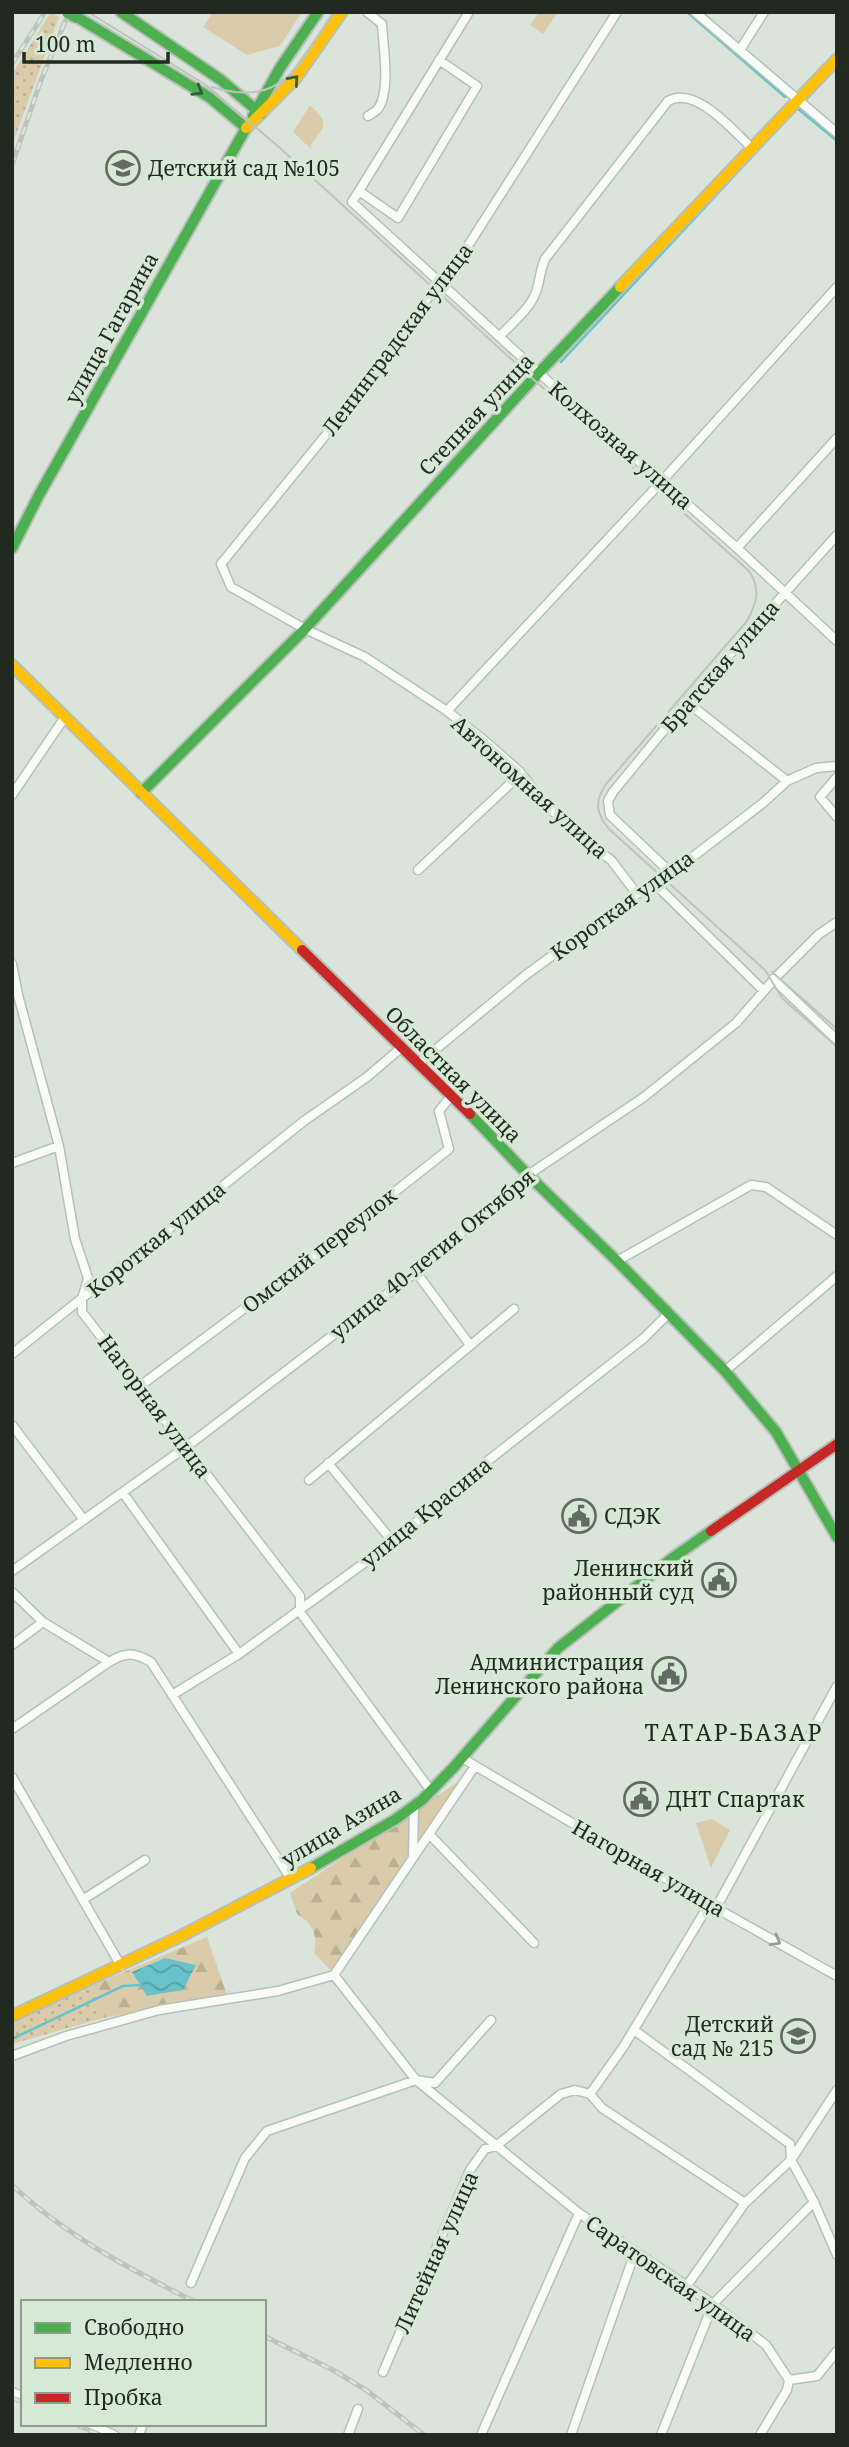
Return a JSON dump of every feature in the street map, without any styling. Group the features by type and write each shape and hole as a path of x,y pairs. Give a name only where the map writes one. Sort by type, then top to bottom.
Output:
{"main road":[{"path":"121,12 221,80 258,112"},
{"name":"улица Гагарина","path":"12,548 39,495 246,128 258,112 280,68 318,12"},
{"name":"улица Гагарина","path":"258,112 295,79 342,12"},
{"path":"72,15 202,93 246,128"},
{"name":"Степная улица","path":"141,793 305,629 540,373 837,59"},
{"name":"Областная улица","path":"12,664 401,1048 452,1095 528,1175 725,1371 776,1432 837,1537"},
{"name":"улица Азина","path":"12,2017 121,1966 291,1879 396,1819 431,1791 558,1648 674,1557 837,1444"}],"street":[{"path":"367,12 382,24 385,71 384,91 378,109 368,116"},
{"path":"439,60 477,86 398,218 359,191 468,12"},
{"name":"Ленинградская улица","path":"305,629 231,587 221,564 364,388 439,282 457,263 617,12"},
{"path":"695,12 837,133"},
{"path":"740,50 764,12"},
{"path":"500,336 531,302 537,291 539,271 545,259 668,101 673,98 692,99 706,106 753,149"},
{"name":"Колхозная улица","path":"359,191 352,202 837,641"},
{"path":"447,711 662,481 837,288"},
{"path":"737,548 837,438"},
{"name":"Братская улица","path":"608,801 687,702 837,535"},
{"name":"Автономная улица","path":"305,629 365,657 447,711 519,771 547,806 587,843 611,860 637,894"},
{"path":"687,702 787,781"},
{"path":"12,795 65,717"},
{"name":"Короткая улица","path":"418,1064 527,974 637,894 656,885 763,803 787,781 816,768 837,766"},
{"path":"418,870 510,784 519,771"},
{"path":"837,777 820,797 837,817"},
{"name":"Автономная улица","path":"608,801 610,815 671,873"},
{"path":"656,885 764,991"},
{"name":"улица 40-летия Октября","path":"12,1571 186,1447 416,1272 528,1175 644,1097 736,1023 773,979 819,934 837,922"},
{"name":"Нагорная улица","path":"12,964 59,1146 75,1239 88,1278 82,1299 82,1312 300,1596 300,1612 431,1791"},
{"path":"773,979 837,1040"},
{"name":"Короткая улица","path":"12,1354 304,1121 367,1077 401,1048"},
{"name":"Омский переулок","path":"140,1386 296,1270 449,1149 439,1111 452,1095"},
{"path":"12,1163 59,1146"},
{"path":"617,1261 751,1185 766,1188 837,1235"},
{"path":"416,1272 470,1345"},
{"path":"725,1371 837,1276"},
{"path":"309,1480 514,1309"},
{"name":"улица Красина","path":"172,1695 300,1612 393,1542 480,1467 644,1338 669,1313"},
{"path":"12,1425 84,1520"},
{"path":"328,1463 393,1542"},
{"path":"123,1493 239,1654"},
{"path":"12,1592 43,1622 110,1662"},
{"path":"12,1645 43,1622"},
{"path":"12,1729 125,1653 138,1655 150,1662 291,1879"},
{"path":"745,2203 602,2108 590,2094 634,2030 705,1911 716,1908 837,1686"},
{"name":"Нагорная улица","path":"462,1758 837,1976"},
{"path":"12,2056 66,2036 159,2010 278,1991 334,1975 475,1766"},
{"path":"12,1777 121,1966"},
{"path":"413,1857 414,1806"},
{"path":"429,1834 534,1943"},
{"path":"84,1899 145,1860"},
{"name":"Саратовская улица","path":"334,1975 416,2080 579,2213 713,2304 766,2345 789,2380"},
{"path":"191,2283 245,2158 267,2131 416,2080 435,2083 491,2020"},
{"path":"634,2030 790,2144 791,2160 814,2202 837,2255"},
{"name":"Литейная улица","path":"383,2372 470,2170 485,2149 496,2146 561,2094 575,2090 590,2094"},
{"path":"686,2287 745,2203 791,2160 837,2090"},
{"path":"661,2435 713,2304 814,2202"},
{"path":"481,2435 579,2213"},
{"path":"571,2435 635,2252"},
{"path":"760,2435 787,2390 789,2380 817,2376 837,2351"},
{"path":"348,2435 358,2409"},
{"path":"94,2426 114,2435"}],"green space":[{"path":"51,12 59,17 12,145 12,74"},
{"path":"213,12 302,12 280,46 247,55 203,27"},
{"path":"539,12 558,12 543,34 530,25"},
{"path":"310,105 323,121 322,129 311,145 312,150 293,132"},
{"path":"461,1780 333,1973 314,1953 313,1930 307,1921 297,1914 290,1893"},
{"path":"712,1819 730,1830 711,1868 696,1823"},
{"path":"207,1937 227,1995 103,2018 93,1985"},
{"path":"93,1985 103,2018 12,2044 12,2024 27,2014"}],"water":[{"path":"165,1958 196,1965 183,1990 147,1996 132,1972"}],"waterway":[{"path":"687,12 785,97"},
{"path":"797,108 837,141"},
{"path":"561,362 785,121"},
{"path":"12,2039 123,1986 141,1985"}],"tram line":[{"path":"88,12 206,85 280,148 749,571 755,584 756,596 747,621 606,784 598,807 601,818 609,829 765,970 782,998 837,1047"},
{"path":"212,87 236,92 256,92 273,87 299,64 333,12"},
{"path":"772,972 837,1029"}],"railway":[{"path":"12,64 45,12"},
{"path":"12,165 40,83 69,12"},
{"path":"12,2185 76,2236 191,2300"},
{"path":"266,2337 333,2370 366,2390 424,2435"},
{"path":"12,2398 21,2401"},
{"path":"80,2426 100,2435"}],"traffic: fast":[{"path":"68,12 77,17"},
{"path":"121,12 221,80 261,114"},
{"path":"253,116 280,68 318,12"},
{"path":"77,17 209,97 246,128"},
{"path":"12,548 39,495 246,128"},
{"path":"141,793 305,629 620,287"},
{"path":"470,1114 725,1371 776,1432 837,1537"},
{"path":"311,1868 396,1819 422,1800 558,1648 711,1531"}],"traffic: slow":[{"path":"246,128 295,79 342,12"},
{"path":"620,287 837,59"},
{"path":"12,665 302,950"},
{"path":"12,2016 181,1936 311,1868"}],"traffic: jam":[{"path":"302,950 470,1114"},
{"path":"711,1531 837,1444"}],"place":[{"name":"Детский сад №105","path":"123,168"},
{"name":"СДЭК","path":"579,1516"},
{"name":"Ленинский районный суд","path":"719,1580"},
{"name":"Администрация Ленинского района","path":"669,1674"},
{"name":"ДНТ Спартак","path":"641,1799"},
{"name":"Детский сад № 215","path":"798,2036"}],"district":[{"name":"ТАТАР-БАЗАР","path":"734,1732"}]}
